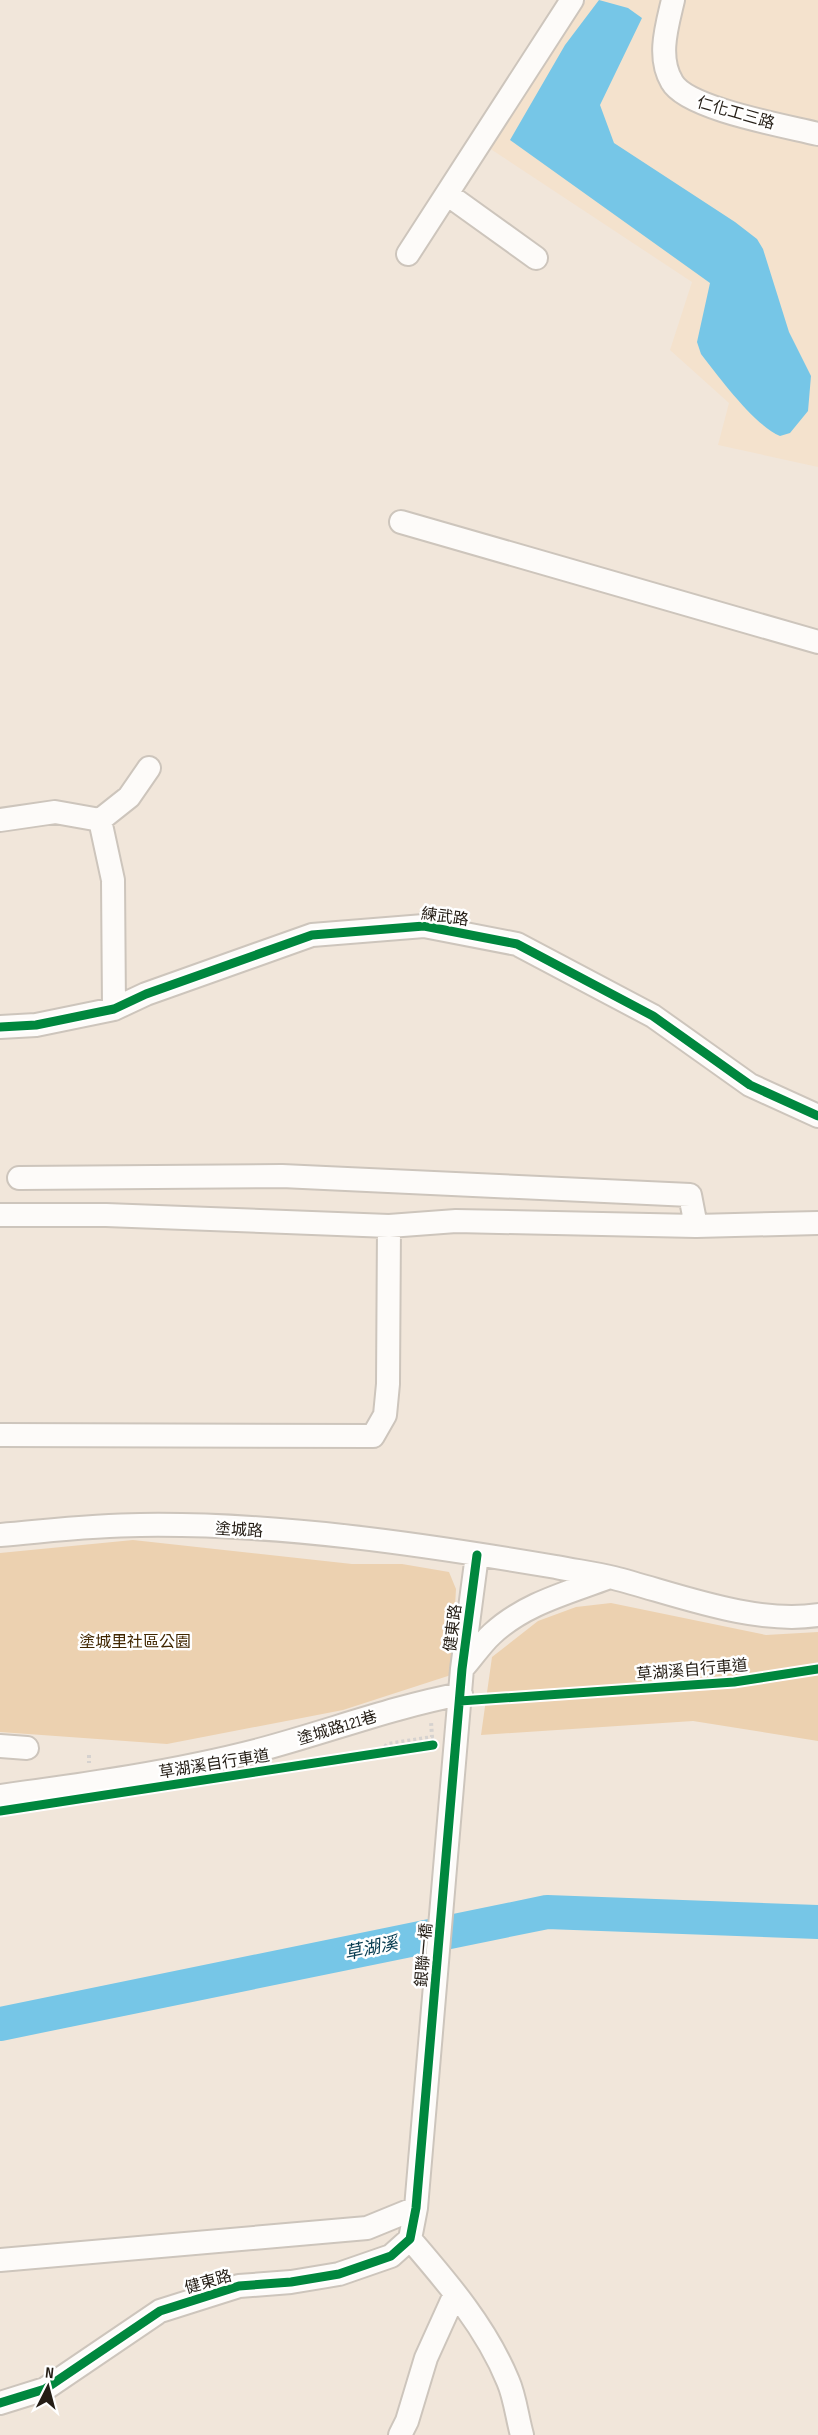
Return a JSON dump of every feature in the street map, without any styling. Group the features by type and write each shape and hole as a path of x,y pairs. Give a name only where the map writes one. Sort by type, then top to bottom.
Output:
{"street":[{"path":"408,254 572,0"},
{"name":"仁化工三路","path":"673,0 664,52 667,70 679,91 690,99 723,110 818,134"},
{"path":"447,194 536,258"},
{"path":"401,522 818,642"},
{"path":"0,820 55,812 100,820 129,797 149,768"},
{"path":"100,820 113,880 114,1009"},
{"name":"練武路","path":"0,1027 36,1025 114,1009 146,994 312,935 424,926 517,944 653,1016 750,1085 818,1116"},
{"path":"19,1178 282,1176 690,1195 696,1226"},
{"path":"0,1215 106,1215 389,1226 456,1221 696,1226 818,1223"},
{"path":"0,1435 374,1436 385,1415 388,1384 389,1226"},
{"name":"塗城路","path":"0,1535 142,1525 224,1528 368,1539 477,1555"},
{"path":"477,1555 610,1577 750,1611 796,1617 818,1615"},
{"name":"健東路","path":"460,1700 477,1555"},
{"name":"健東路","path":"462,1669 492,1634 518,1614 555,1596 610,1577"},
{"name":"塗城路121巷","path":"0,1796 166,1771 256,1750 383,1713 460,1700"},
{"name":"銀聯一橋","path":"416,2208 460,1700"},
{"path":"0,1746 27,1748"},
{"path":"416,2208 410,2239 442,2274 477,2323 508,2382 522,2435"},
{"path":"0,2260 62,2252 368,2228 416,2208"},
{"name":"健東路","path":"0,2403 45,2389 160,2311 239,2286 291,2282 357,2269 391,2256 410,2239"},
{"path":"400,2435 407,2421 426,2358 455,2294"}],"path":[{"path":"382,1752 387,1744 432,1737 430,1715"},
{"path":"370,1754 433,1745"}],"shaded area":[{"path":"586,0 818,0 818,467 718,445 729,403 670,350 692,282 489,148"}],"green space":[{"name":"塗城里社區公園","path":"133,1540 352,1564 402,1564 449,1572 456,1589 451,1675 343,1710 167,1744 0,1732 0,1553"},
{"path":"611,1603 766,1635 818,1632 818,1741 693,1721 481,1735 492,1657 538,1621 576,1607"}],"water":[{"path":"599,0 628,8 642,18 600,105 614,143 735,222 757,239 763,249 789,332 811,376 808,411 790,433 780,436 759,422 701,354 697,342 710,283 510,140 565,45"}],"waterway":[{"name":"草湖溪","path":"0,2024 547,1912 818,1922"}],"cycle path":[{"path":"0,1027 36,1025 114,1009 146,994 312,935 424,926 517,944 653,1016 750,1085 818,1116"},
{"path":"0,2403 45,2389 160,2311 239,2286 291,2282 339,2274 391,2256 410,2239 416,2208 462,1669 477,1555"},
{"name":"草湖溪自行車道","path":"460,1701 734,1682 818,1669"},
{"name":"草湖溪自行車道","path":"0,1811 433,1745"}]}
